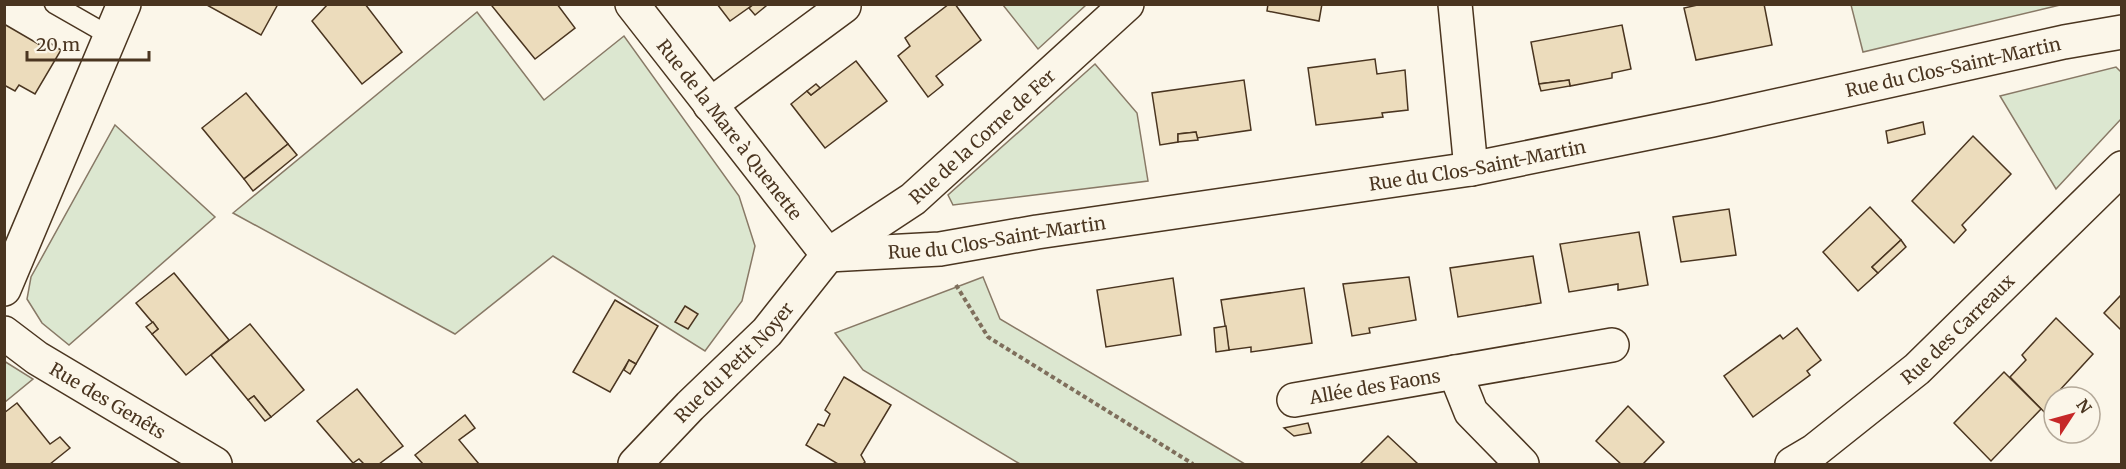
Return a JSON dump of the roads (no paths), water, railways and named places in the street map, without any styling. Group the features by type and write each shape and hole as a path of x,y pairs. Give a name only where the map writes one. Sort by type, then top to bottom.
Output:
{"street":[{"path":"4,289 124,4"},
{"name":"Rue de la Mare à Quenette","path":"632,4 828,255"},
{"name":"Rue de la Corne de Fer","path":"828,255 913,199 1127,4"},
{"path":"1455,4 1471,169"},
{"path":"710,105 844,6"},
{"name":"Rue du Clos-Saint-Martin","path":"828,255 940,249 1471,169 2121,32"},
{"name":"Rue des Carreaux","path":"1792,465 1917,369 2118,169"},
{"name":"Rue du Petit Noyer","path":"635,465 690,406 767,332 828,255"},
{"name":"Rue des Genêts","path":"4,333 37,358 215,465"},
{"name":"Allée des Faons","path":"1294,400 1612,345"},
{"name":"Allée des Faons","path":"1455,372 1471,412 1522,465"}],"lane":[{"path":"54,4 110,36"}]}
